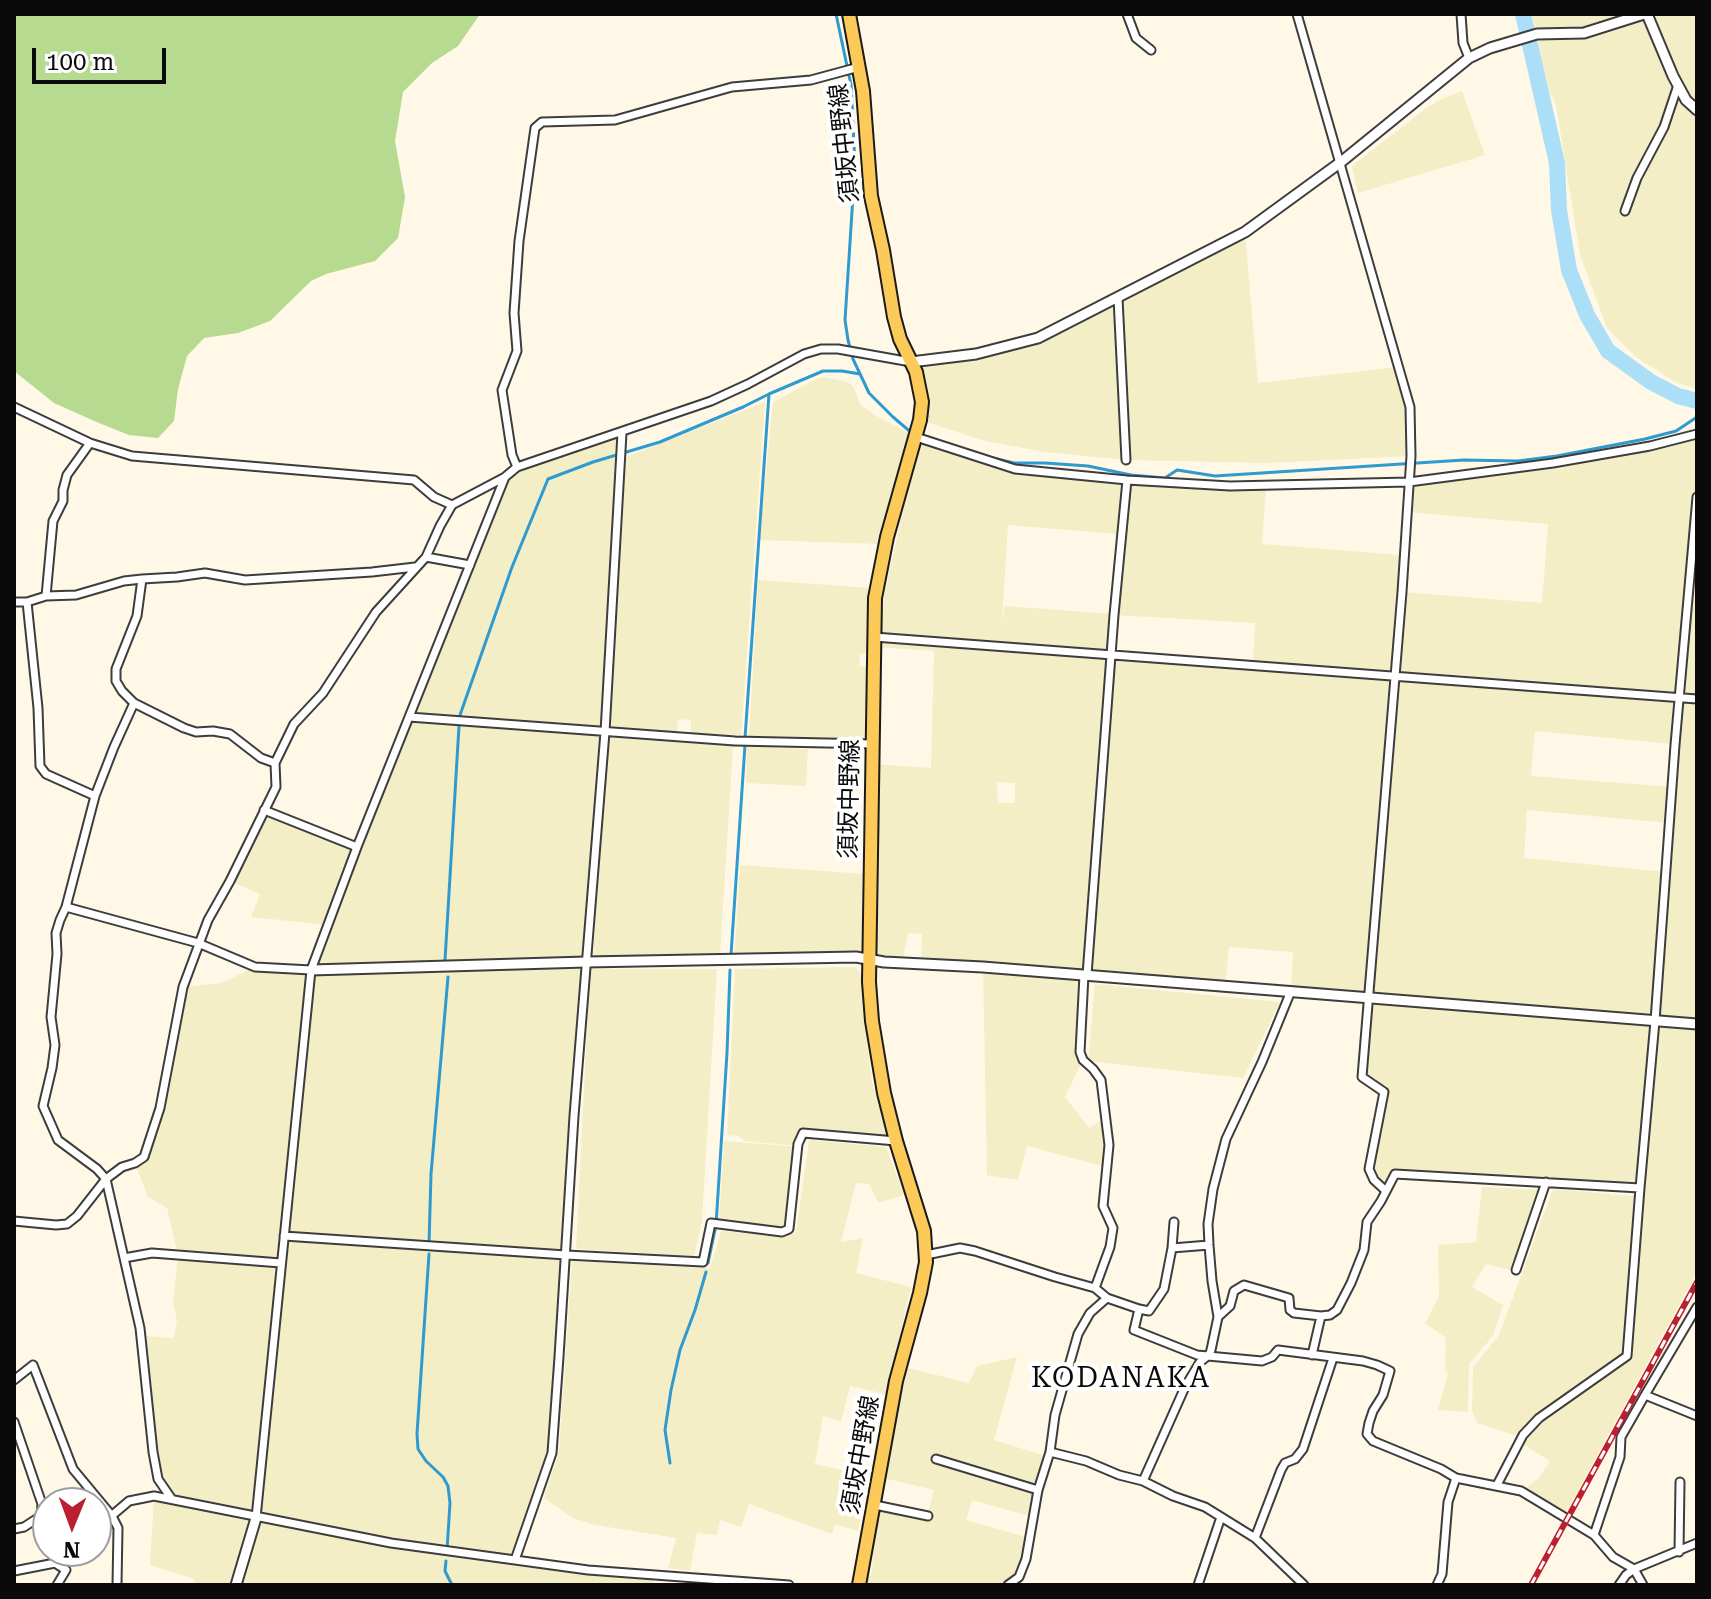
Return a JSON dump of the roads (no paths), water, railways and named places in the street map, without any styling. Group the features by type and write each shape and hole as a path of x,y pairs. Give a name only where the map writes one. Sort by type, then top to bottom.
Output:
{"main road":[{"name":"須坂中野線","path":"849,14 856,68 864,98 870,188 894,317 921,395 920,420 878,579 874,637 870,996 884,1093 922,1222 926,1255 923,1279 896,1381 859,1585"}],"street":[{"path":"1127,14 1136,38 1151,50"},
{"path":"1297,14 1410,407 1411,456 1362,1077 1384,1092 1369,1169 1374,1180 1386,1191"},
{"path":"1461,14 1463,43 1469,58"},
{"path":"14,1221 67,1224 106,1179 144,1157 160,1108 183,987 208,920 276,787 275,763 294,724 323,693 376,612 426,557 452,505 505,477 517,467 711,401 804,354 821,349 838,349 911,362 976,354 1038,338 1245,232 1341,162 1469,58 1514,40 1537,34 1584,33 1645,14 1686,100 1697,110"},
{"path":"517,467 512,455 502,390 517,351 514,313 519,241 535,128 542,122 615,120 732,87 811,80 856,68"},
{"path":"1625,211 1637,178 1664,127 1678,85"},
{"path":"1118,298 1126,460"},
{"path":"14,407 90,443 132,456 414,480 434,497 452,505"},
{"path":"515,1560 552,1453 574,1116 605,732 622,433"},
{"path":"916,437 1015,469 1230,486 1409,480 1553,463 1650,446 1697,434"},
{"path":"46,596 53,521 63,501 67,475 90,443"},
{"path":"236,1585 256,1518 311,970 505,477"},
{"path":"1095,1288 1110,1247 1113,1228 1103,1206 1109,1145 1101,1080 1080,1052 1127,480"},
{"path":"1497,1485 1523,1435 1539,1418 1627,1356 1697,497"},
{"path":"426,557 470,565"},
{"path":"14,602 76,595 124,581 205,573 245,580 417,567"},
{"path":"142,579 137,616 119,658 116,681 122,691 134,703 184,728 196,732 230,734 261,758 275,763"},
{"path":"27,602 38,708 40,766 46,774 95,796"},
{"path":"874,637 1697,699"},
{"path":"134,703 95,796 66,907 56,933 51,1017 55,1045 43,1106 58,1140 106,1179 140,1328 158,1479 171,1498"},
{"path":"409,717 735,741 872,744"},
{"path":"264,810 357,847"},
{"path":"66,907 198,943 255,967 311,970 840,957 1697,1024"},
{"path":"1143,1481 1185,1387 1200,1362 1209,1355 1218,1317 1208,1224 1213,1189 1226,1139 1291,991"},
{"path":"284,1236 703,1262 711,1223 782,1232 789,1229 798,1144 803,1133 896,1141"},
{"path":"1218,1317 1230,1306 1234,1291 1244,1285 1289,1298 1290,1310 1294,1313 1321,1316 1337,1310 1364,1250 1367,1222 1395,1174 1640,1188"},
{"path":"1516,1270 1546,1182"},
{"path":"926,1255 960,1248 975,1251 1095,1288 1107,1298 1149,1311 1164,1289 1174,1222"},
{"path":"1172,1248 1209,1245"},
{"path":"124,1258 152,1253 281,1263"},
{"path":"1008,1585 1019,1577 1026,1559 1038,1490 1050,1452 1055,1415 1078,1334 1090,1313 1107,1298"},
{"path":"1594,1535 1620,1457 1621,1437 1697,1307"},
{"path":"1139,1309 1134,1330 1197,1355 1262,1361 1278,1350 1363,1361 1390,1371 1383,1395 1369,1423 1367,1434 1373,1441 1456,1478 1521,1491 1594,1535 1613,1557 1634,1569 1643,1585"},
{"path":"1312,1355 1321,1316"},
{"path":"1255,1538 1281,1470 1303,1449 1333,1358"},
{"path":"14,1380 33,1365 73,1469 88,1487"},
{"path":"1645,1395 1697,1416"},
{"path":"14,1422 42,1504 41,1516 24,1527 14,1529"},
{"path":"1050,1452 1143,1481 1205,1507 1255,1538 1304,1585"},
{"path":"936,1459 1038,1490"},
{"path":"1437,1585 1442,1574 1448,1502 1456,1478"},
{"path":"1679,1552 1680,1482"},
{"path":"117,1585 118,1528 112,1516 129,1501 154,1496 391,1543 588,1570 789,1585"},
{"path":"875,1505 928,1516"},
{"path":"1198,1585 1221,1517"},
{"path":"1619,1585 1634,1569 1697,1543"},
{"path":"14,1571 34,1567"},
{"path":"57,1585 66,1570 61,1567"},
{"path":"653,1585 654,1575"}],"waterway":[{"path":"836,14 851,85 855,165 845,320 848,340 869,393 913,434"},
{"path":"1523,14 1557,163 1559,210 1569,270 1587,315 1608,351 1651,382 1678,396 1697,401"},
{"path":"460,715 512,567 548,479 660,442 823,371 860,374"},
{"path":"745,738 769,394"},
{"path":"985,456 1014,463 1088,466 1165,478 1177,470 1215,476 1464,460 1518,461 1645,439 1676,431 1697,417"},
{"path":"445,960 459,726"},
{"path":"731,955 745,745"},
{"path":"708,1263 716,1225 730,970"},
{"path":"429,1244 431,1174 448,977"},
{"path":"429,1254 417,1434 418,1449 448,1486 447,1550"},
{"path":"670,1463 665,1430 671,1390 680,1350 706,1272"},
{"path":"446,1561 445,1571 452,1585"}],"railway":[{"path":"1531,1585 1697,1282"}],"district":[{"name":"KODANAKA","path":"1121,1379"}]}
